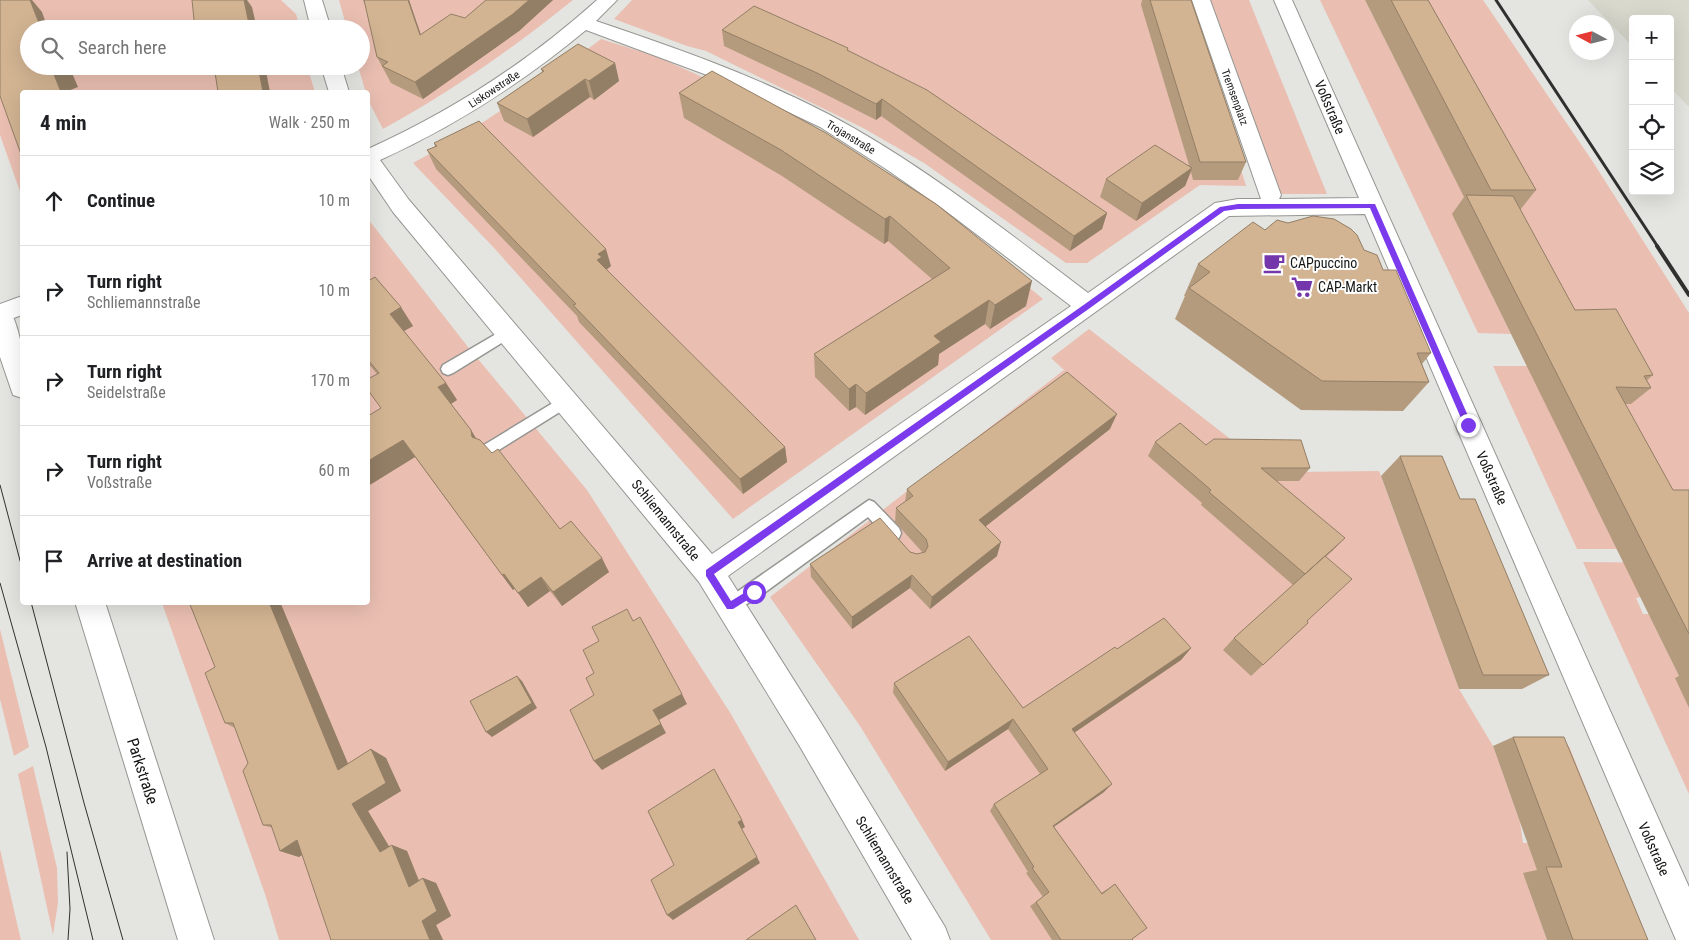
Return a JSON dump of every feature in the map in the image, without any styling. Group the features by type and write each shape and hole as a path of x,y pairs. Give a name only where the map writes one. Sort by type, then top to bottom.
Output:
{"street":[{"path":"313,0 319,20"},
{"name":"Liskowstraße","path":"370,158 412,138 469,105 530,66 608,0"},
{"name":"Tremsenplatz","path":"1201,0 1270,195"},
{"name":"Voßstraße","path":"1283,0 1689,928"},
{"name":"Trojanstraße","path":"583,23 681,56 751,85 816,116 899,167 988,229 1088,306"},
{"path":"334,75 338,90"},
{"name":"Schliemannstraße","path":"370,162 401,206 709,573 810,734 932,940"},
{"path":"709,573 1088,306 1223,208 1238,206 1373,206"},
{"path":"20,306 0,315 20,381"},
{"name":"Parkstraße","path":"91,605 196,940"}],"lane":[{"path":"448,369 508,332"},
{"path":"490,449 566,401"},
{"path":"730,606 754,592 869,508 902,544"}],"shaded area":[{"path":"0,0 281,0 296,14 298,20 20,20 20,75 310,75 314,90 20,90 20,191 0,135"},
{"path":"339,0 573,0 481,69 383,129 370,104 370,90 365,90 361,75 370,75 370,20 345,20"},
{"path":"632,0 1190,0 1246,186 1200,185 1087,263 1066,263 924,163 863,128 706,51 687,46 614,19"},
{"path":"1208,0 1249,0 1327,194 1279,194"},
{"path":"1320,0 1365,0 1473,214 1453,214 1511,334 1478,333"},
{"path":"1401,0 1483,0 1593,162 1689,313 1689,510 1650,505 1577,326"},
{"path":"1588,0 1689,0 1689,107 1674,91 1674,15 1629,15 1629,43 1614,27 1614,15 1602,15"},
{"path":"601,39 658,57 749,98 959,229 1043,299 733,519 496,250 413,163 510,105"},
{"path":"370,222 468,347 587,490 731,714 859,940 279,940 265,894 163,605 370,605"},
{"path":"1089,329 1238,445 1296,472 1379,471 1459,689 1493,746 1520,822 1523,843 1568,843 1542,746 1569,746 1647,940 1524,873 1547,940 991,940 860,726 770,597 1064,370 1051,358"},
{"path":"1493,366 1528,366 1618,549 1577,549"},
{"path":"1583,562 1684,563 1641,597 1636,598 1643,614 1649,614 1680,678 1689,708 1689,794"},
{"path":"0,629 29,747 14,756 0,699"},
{"path":"33,766 57,868 58,903 53,935 18,774"},
{"path":"0,849 19,932 21,940 0,940"}],"building":[{"path":"0,0 30,0 38,20 20,20 20,75 54,75 60,90 20,90 20,151 0,96"},
{"path":"192,0 244,0 248,20 194,20"},
{"path":"364,0 408,0 420,35 451,14 465,18 486,0 529,0 513,14 415,82 382,66 388,62 377,57"},
{"path":"1150,0 1191,0 1246,162 1200,162"},
{"path":"1391,0 1428,0 1536,190 1491,190"},
{"path":"754,6 848,48 847,50 927,90 1107,213 1074,236 882,99 876,104 817,73 722,30"},
{"path":"578,44 615,63 589,81 585,79 527,119 497,103 544,71 541,69"},
{"path":"712,71 826,133 936,204 1032,281 995,305 989,300 934,336 941,342 866,393 856,384 849,389 814,354 950,268 890,216 885,219 781,150 679,93"},
{"path":"215,75 260,75 263,90 218,90"},
{"path":"479,121 606,249 598,254 602,257 597,260 785,447 740,479 573,305 576,304 427,150 437,146 434,143"},
{"path":"1155,145 1192,168 1142,203 1106,179"},
{"path":"1466,195 1513,196 1575,310 1616,309 1653,375 1644,376 1651,388 1616,387 1673,490 1689,490 1689,634"},
{"path":"1313,216 1334,219 1351,229 1357,235 1364,250 1377,255 1383,270 1396,270 1431,353 1417,353 1429,382 1322,381 1189,288 1210,272 1198,264 1253,222 1265,230 1277,220 1288,223"},
{"path":"375,277 401,307 390,314 446,383 438,387 471,430 472,437 480,440 492,453 498,449 560,529 571,521 602,558 553,592 541,577 518,593 504,574 502,575 403,440 370,460 370,415 381,408 370,393 370,378 379,373 370,362 370,280"},
{"path":"1067,372 1117,414 979,520 1001,542 932,597 912,575 852,617 810,564 880,518 910,552 917,554 925,552 928,546 926,539 896,508 913,496 907,489"},
{"path":"1180,423 1206,445 1214,439 1301,440 1310,468 1261,468 1345,538 1305,574 1209,492 1211,490 1155,442"},
{"path":"1400,456 1442,456 1460,499 1475,499 1549,675 1483,675"},
{"path":"1325,556 1352,579 1263,665 1234,638"},
{"path":"190,605 270,605 338,770 371,749 386,783 352,804 380,852 392,845 409,887 423,878 437,911 422,921 430,940 331,940 297,840 280,851 271,825 263,825 243,771 248,763 233,723 225,723 205,673 215,667"},
{"path":"627,609 633,621 640,617 682,694 653,710 661,724 594,761 570,710 594,695 586,678 594,673 583,650 599,641 592,627"},
{"path":"1164,618 1191,648 1072,729 1112,784 1053,826 1102,894 1115,884 1147,928 1133,940 1061,940 1036,902 1049,892 1032,868 1034,867 994,804 1048,769 1013,719 948,762 894,683 969,636 1023,708 1115,647 1117,649"},
{"path":"517,676 532,703 486,732 470,701"},
{"path":"1513,737 1564,737 1648,940 1573,940 1546,867 1562,867"},
{"path":"714,769 742,820 738,822 757,857 667,915 651,880 674,865 648,811"},
{"path":"796,905 816,940 746,940"}],"tram line":[{"path":"0,485 20,560"},
{"path":"0,583 46,747 93,940"},
{"path":"32,605 84,803 123,940"},
{"path":"67,852 70,909 68,940"}],"railway":[{"path":"1496,0 1658,247"},
{"path":"1657,246 1689,295"}],"place":[{"name":"CAPpuccino","path":"1274,263"},
{"name":"CAP-Markt","path":"1302,287"}],"route":[{"path":"754,592 730,606 709,573 1088,306 1223,208 1238,206 1373,206 1468,425"}]}
